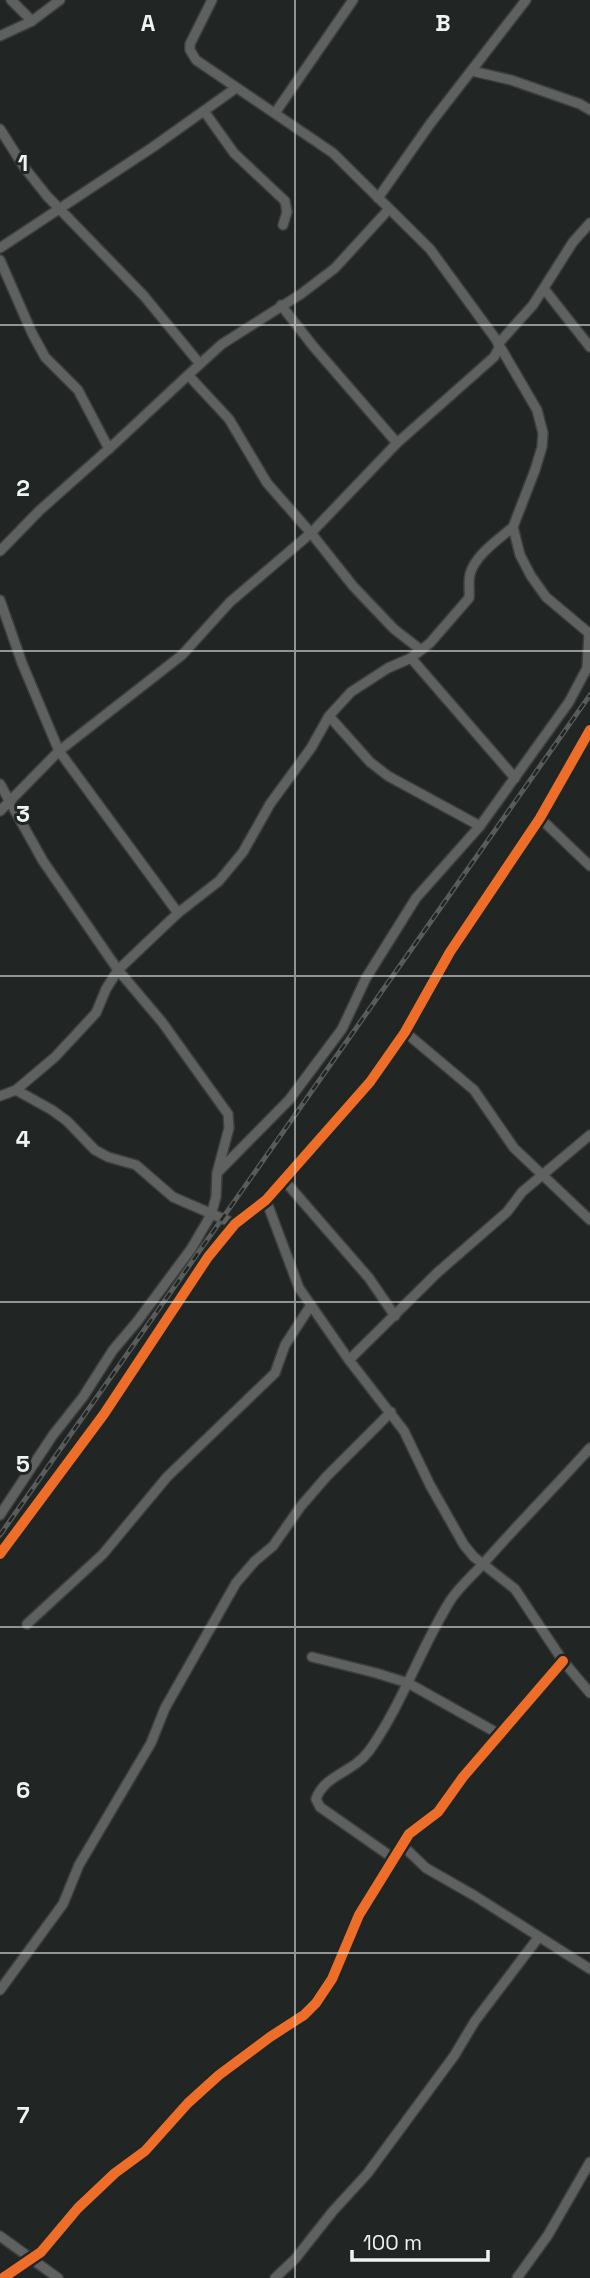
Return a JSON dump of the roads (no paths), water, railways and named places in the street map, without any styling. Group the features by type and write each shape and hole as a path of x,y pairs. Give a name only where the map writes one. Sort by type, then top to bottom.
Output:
{"street":[{"path":"11,0 32,21"},
{"path":"0,36 32,21 60,0"},
{"path":"0,1096 16,1090 55,1057 96,1013 118,970 178,914 219,881 243,852 270,804 311,748 329,716 351,692 388,668 411,658 466,603 472,569 489,547 513,527 542,447 543,433 537,410 499,346 430,249 333,153 203,66 190,50 191,40 212,0"},
{"path":"275,113 353,0"},
{"path":"378,198 430,124 526,0"},
{"path":"472,71 511,80 590,110"},
{"path":"0,248 236,88"},
{"path":"204,111 234,153 285,201 287,212 283,225"},
{"path":"0,129 30,175 59,209 144,296 200,363"},
{"path":"0,551 39,511 189,376 200,363 222,344 335,268 389,209"},
{"path":"0,811 59,751 182,655 230,602 311,533 397,443 494,357 499,346 545,290 573,242 590,223"},
{"path":"0,260 45,357 78,390 109,449"},
{"path":"545,290 590,348"},
{"path":"281,305 397,443"},
{"path":"189,376 229,419 267,482 373,610 421,650"},
{"path":"217,1173 289,1100 342,1029 366,978 416,898 480,826 569,702 583,678 587,668 588,631 547,597 531,576 520,555 513,527"},
{"path":"0,600 22,663 59,751 178,914"},
{"path":"411,658 515,778"},
{"path":"329,716 370,762 388,776 480,826"},
{"path":"0,1554 75,1454 208,1257 235,1224 266,1200 370,1082 405,1032 450,952 540,818 590,730"},
{"path":"0,784 43,861 118,970 162,1022 228,1114 229,1128 217,1173 216,1197 211,1215 191,1249 113,1350 0,1515"},
{"path":"540,818 590,866"},
{"path":"405,1032 474,1090 514,1148 590,1220"},
{"path":"16,1090 59,1116 95,1150 108,1157 136,1164 173,1197 235,1224"},
{"path":"349,1360 437,1273 507,1212 522,1192 590,1135"},
{"path":"283,1179 369,1278 395,1316"},
{"path":"266,1200 297,1281 349,1360 404,1431 430,1485 464,1545 515,1589 563,1661 590,1693"},
{"path":"27,1624 103,1554 167,1477 275,1373 285,1345 311,1305"},
{"path":"0,1990 62,1904 79,1865 151,1742 165,1708 236,1583 272,1546 327,1476 391,1412"},
{"path":"393,1858 320,1807 316,1799 320,1788 358,1765 408,1684 452,1598 524,1516 590,1448"},
{"path":"312,1657 408,1684 499,1734"},
{"path":"3,2278 41,2252 78,2208 115,2173 145,2151 188,2103 219,2075 304,2015 316,2003 332,1979 359,1915 408,1834 438,1812 463,1777 563,1661"},
{"path":"402,1845 426,1868 590,1969"},
{"path":"275,2278 295,2259 367,2174 454,2056 475,2021 538,1938"},
{"path":"517,2278 548,2235 590,2162"},
{"path":"0,2236 58,2278"}],"railway":[{"path":"0,1535 590,695"}]}
